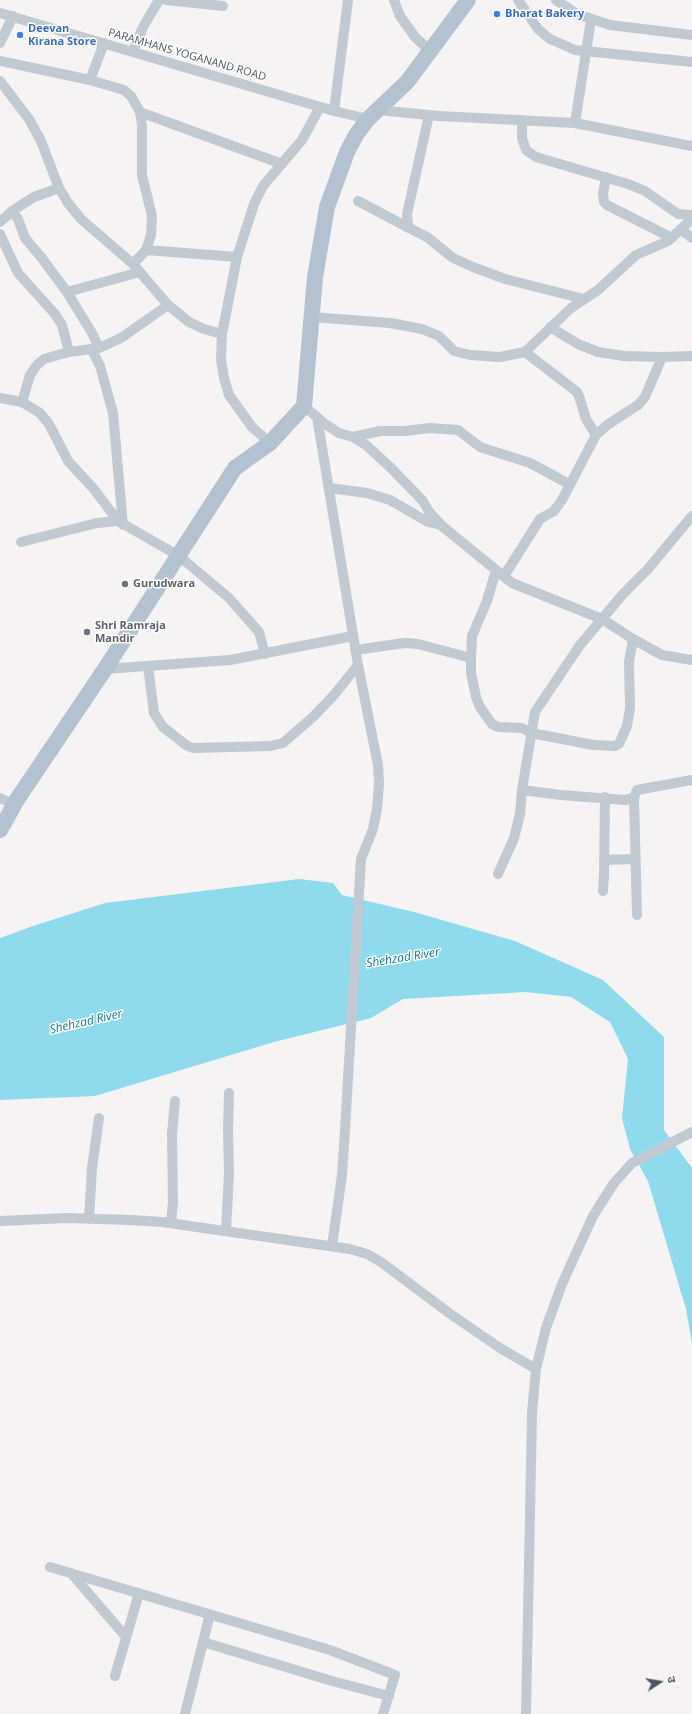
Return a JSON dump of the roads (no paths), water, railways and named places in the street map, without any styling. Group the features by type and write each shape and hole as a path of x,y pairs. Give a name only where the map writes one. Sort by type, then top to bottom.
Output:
{"main road":[{"path":"0,830 235,468 270,443 304,406 315,278 327,207 347,152 356,135 373,115 407,82 468,0"}],"street":[{"path":"133,52 143,28 160,0"},
{"path":"166,0 223,6"},
{"path":"334,111 348,0"},
{"path":"394,0 400,16 415,37 430,51"},
{"path":"518,0 538,29 550,39 574,50 692,62"},
{"path":"561,1 577,14 610,25 692,35"},
{"name":"PARAMHANS YOGANAND ROAD","path":"0,13 334,111 373,115 429,115 575,123 692,146"},
{"path":"0,43 13,16"},
{"path":"575,123 592,20"},
{"path":"90,80 104,43"},
{"path":"0,62 90,80 124,90 131,96 140,112 142,125 142,176 152,216 151,235 146,250 133,264"},
{"path":"0,81 29,119 41,141 59,188 68,203 81,219 133,264 168,305 189,322 204,329 222,334"},
{"path":"270,443 252,427 229,395 221,359 222,334 237,256 254,204 263,186 302,140 320,107"},
{"path":"140,112 282,164"},
{"path":"411,229 408,225 407,214 429,115"},
{"path":"522,120 522,138 526,150 536,157 628,184 645,191 678,214 692,215"},
{"path":"606,177 603,194 604,202 607,205 672,238"},
{"path":"0,222 12,211 34,197 59,188"},
{"path":"358,201 427,237 453,258 473,267 505,278 584,299"},
{"path":"12,211 18,219 25,238 67,292 92,333 113,413 120,523"},
{"path":"312,317 390,323 422,329 439,336 454,351 470,355 500,357 525,352 571,308 598,290 636,255 672,238 692,219"},
{"path":"682,230 692,238"},
{"path":"0,234 18,273 55,314 62,325 69,352"},
{"path":"146,250 237,256"},
{"path":"67,292 140,272"},
{"path":"22,402 30,375 37,365 44,359 69,352 96,349 121,338 168,305"},
{"path":"550,327 578,344 598,352 624,356 692,356"},
{"path":"525,352 577,392 586,419 596,435"},
{"path":"633,639 629,662 630,708 627,726 619,744 615,746 593,745 531,732 522,728 498,727 492,724 480,707 476,697 471,673 472,636 486,601 500,573 540,519 554,510 562,500 569,484 596,435 607,425 638,405 641,401 652,383 662,357"},
{"path":"0,398 22,402 40,413 49,424 68,461 93,488 120,523 178,556 229,598 259,632 265,654"},
{"path":"304,406 339,433 353,437 366,445 422,500 430,513 442,526 512,583 602,619 633,639 662,655 692,660"},
{"path":"317,417 355,650 378,765 379,784 377,809 373,829 360,859 342,1175 332,1246"},
{"path":"353,437 380,431 405,431 430,428 458,430 480,447 530,463 569,484"},
{"path":"329,488 366,492 390,500 428,522 442,526"},
{"path":"498,874 514,838 520,814 522,790 535,712 580,645 648,569 692,516"},
{"path":"21,542 97,523 120,523"},
{"path":"105,669 230,660 353,636"},
{"path":"355,650 405,643 418,644 471,658"},
{"path":"148,666 154,713 163,727 186,745 193,748 270,746 283,743 313,717 334,695 358,665"},
{"path":"637,915 634,798 637,790 692,780"},
{"path":"522,790 561,795 605,797 626,800 634,798"},
{"path":"603,891 605,797"},
{"path":"0,798 15,805"},
{"path":"604,860 635,859"},
{"path":"226,1231 229,1173 229,1094"},
{"path":"171,1223 173,1202 172,1134 175,1101"},
{"path":"89,1219 92,1168 99,1118"},
{"path":"526,1714 532,1413 536,1369 546,1328 562,1284 594,1216 614,1183 632,1163 688,1134"},
{"path":"0,1222 67,1218 171,1223 332,1246 367,1254 381,1262 449,1313 500,1348 536,1369"},
{"path":"50,1567 330,1650 395,1675 383,1714"},
{"path":"71,1573 126,1638"},
{"path":"114,1676 140,1593"},
{"path":"185,1714 210,1614"},
{"path":"203,1642 332,1681 389,1696"}],"water":[{"name":"Shehzad River","path":"299,879 333,883 342,895 414,912 515,941 603,980 664,1037 664,1130 692,1168 692,1344 686,1309 648,1181 630,1149 622,1118 628,1059 610,1022 571,997 526,992 403,999 371,1018 274,1042 95,1096 0,1100 0,938 105,903"}],"place":[{"name":"Bharat Bakery","path":"497,14"},
{"name":"Deevan Kirana Store","path":"20,35"},
{"name":"Gurudwara","path":"125,584"},
{"name":"Shri Ramraja Mandir","path":"87,632"}]}
